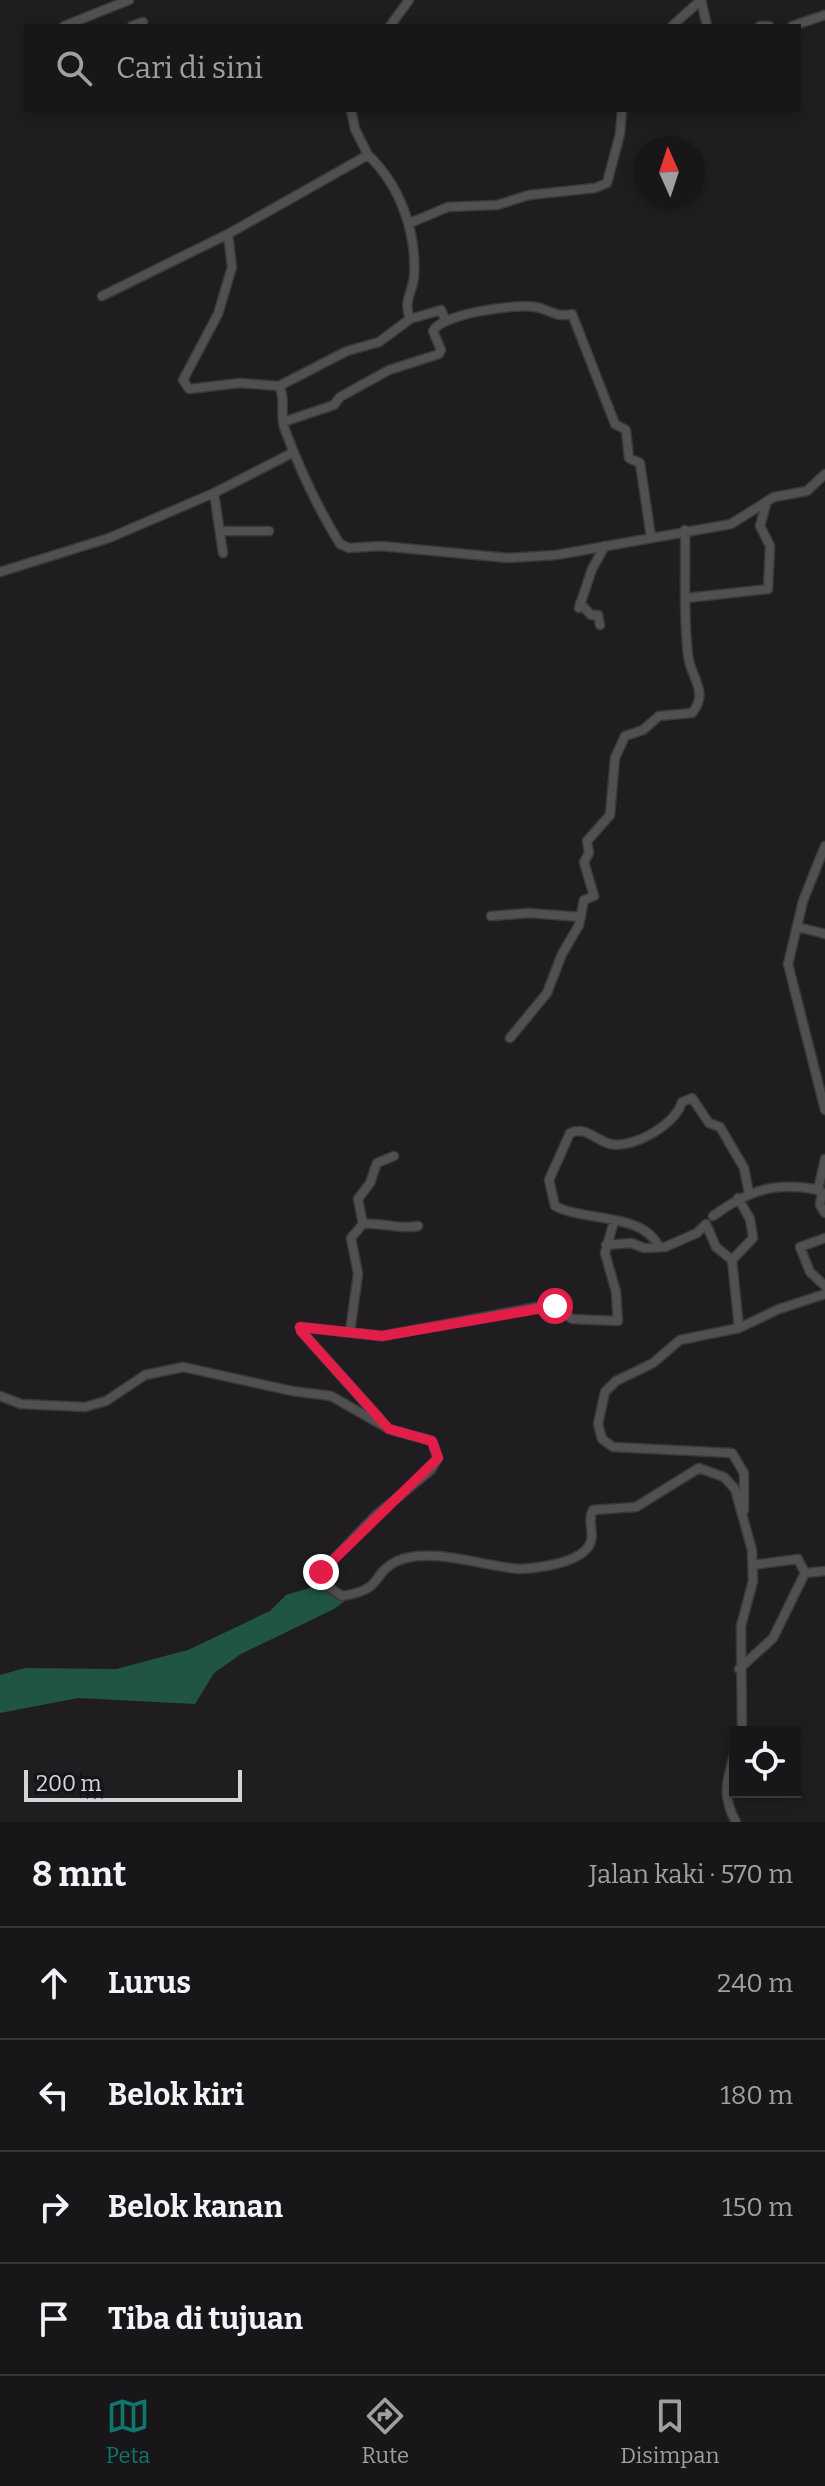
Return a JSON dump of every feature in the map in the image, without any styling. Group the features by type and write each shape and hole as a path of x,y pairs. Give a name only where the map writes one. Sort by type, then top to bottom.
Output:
{"street":[{"path":"69,24 129,0"},
{"path":"391,24 409,0"},
{"path":"674,24 701,0 707,24"},
{"path":"798,24 825,15"},
{"path":"138,24 143,22"},
{"path":"351,112 355,129 368,155 401,201 410,223 414,277 405,305 410,319"},
{"path":"410,223 448,207 497,205 510,198 595,188 607,183 620,134 622,112"},
{"path":"102,296 228,234 368,155"},
{"path":"228,234 232,267 218,314 201,351 185,373 185,387 193,390 240,383 279,386 347,351 379,342 410,319 435,309 441,310 446,321"},
{"path":"283,422 334,405 340,397 389,370 439,354 441,350 433,331 446,321 480,312 524,307 538,307 558,316 574,315 615,424 626,430 629,458 640,463 651,537"},
{"path":"279,386 284,395 283,422 294,452 326,521 340,544 349,548 381,546 508,558 605,546 731,524 767,501 807,491 825,474"},
{"path":"0,572 109,538 214,493 294,452"},
{"path":"214,493 223,553"},
{"path":"686,598 768,589 770,546 760,526 767,501"},
{"path":"510,1038 541,1002 581,917 584,900 594,893 584,862 589,853 587,841 610,815 615,758 625,736 643,730 659,716 692,713 700,701 699,685 687,654 685,530"},
{"path":"221,531 269,531"},
{"path":"600,625 598,615 591,615 580,606 592,569 605,546"},
{"path":"825,846 803,901 788,956 788,971 825,1110"},
{"path":"491,916 529,913 581,917"},
{"path":"798,927 825,934"},
{"path":"659,1247 642,1228 601,1215 569,1213 554,1204 555,1194 549,1180 567,1137 580,1131 612,1144 641,1139 678,1113 682,1102 692,1098 709,1123 720,1127 744,1168 749,1193"},
{"path":"363,1224 358,1199 370,1183 378,1160 394,1156"},
{"path":"818,1190 825,1159"},
{"path":"713,1216 749,1193 783,1185 822,1192 820,1205 825,1213"},
{"path":"732,1260 753,1238 750,1219 738,1198"},
{"path":"614,1221 605,1253 618,1299 618,1321 572,1319 555,1306 548,1305 388,1335 303,1326 299,1329 389,1429 432,1441 438,1458 321,1572 321,1578 337,1595 365,1593 395,1562 415,1556 520,1569 537,1568 572,1558 588,1547 593,1510 636,1507 699,1468 724,1477 735,1489 743,1512 753,1565 753,1581 741,1626 742,1726"},
{"path":"350,1332 358,1274 351,1238 363,1224 381,1223 403,1229 418,1226"},
{"path":"606,1245 631,1243 644,1248 659,1247 697,1233 706,1224 716,1247 732,1260 739,1328"},
{"path":"825,1238 800,1247 810,1272 825,1286"},
{"path":"743,1512 744,1473 732,1453 613,1447 602,1439 598,1424 605,1392 616,1381 653,1363 680,1340 739,1328 779,1309 825,1294"},
{"path":"0,1396 21,1404 85,1407 106,1401 145,1375 183,1367 292,1391 331,1396 382,1421"},
{"path":"753,1565 798,1559 805,1573"},
{"path":"805,1573 825,1571"},
{"path":"739,1670 773,1638 805,1573"},
{"path":"729,1771 724,1787 728,1807 736,1822"}],"green space":[{"path":"319,1585 337,1592 363,1587 334,1609 241,1654 214,1673 195,1704 78,1698 0,1713 0,1675 25,1668 116,1669 188,1650 270,1611 286,1595"}],"route":[{"path":"321,1572 376,1515 431,1470 438,1458 432,1441 389,1429 300,1327 382,1336 555,1306"}]}
